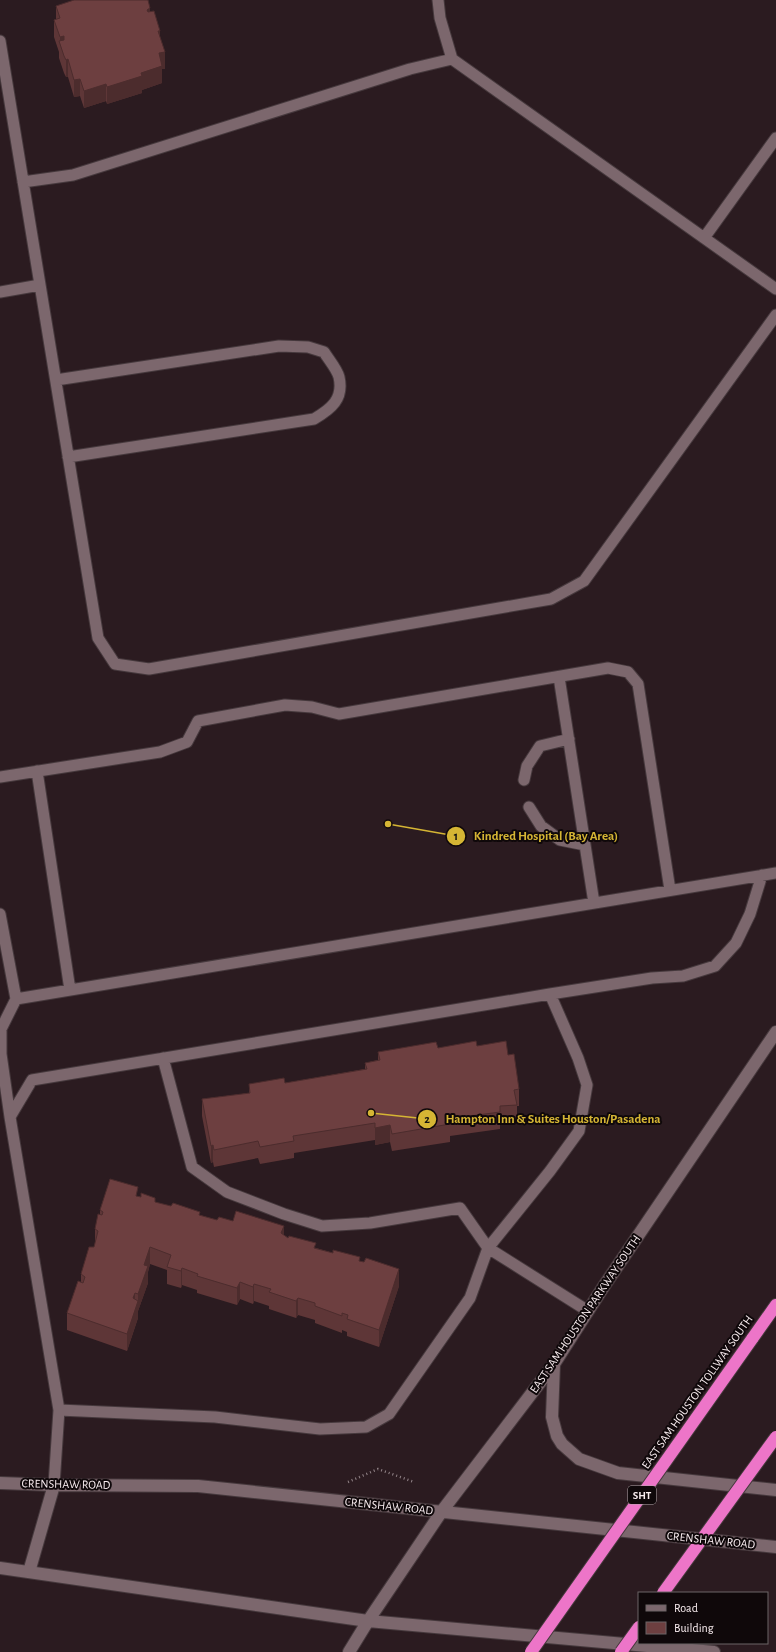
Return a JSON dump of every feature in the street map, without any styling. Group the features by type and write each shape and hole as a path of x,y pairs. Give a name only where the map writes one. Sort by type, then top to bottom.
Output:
{"highway":[{"name":"EAST SAM HOUSTON TOLLWAY SOUTH","path":"531,1652 776,1305"},
{"path":"664,1592 776,1437"},
{"path":"621,1652 638,1627"}],"main road":[{"name":"EAST SAM HOUSTON PARKWAY SOUTH","path":"349,1652 368,1621 442,1511 554,1364 776,1032"},
{"path":"554,1364 552,1417 557,1436 562,1444 580,1458 618,1473 776,1490"},
{"name":"CRENSHAW ROAD","path":"0,1483 198,1486 776,1547"},
{"path":"29,1572 54,1485"},
{"path":"0,1568 368,1621 714,1652"}],"lane":[{"path":"438,0 440,18 452,59 776,289"},
{"path":"0,41 98,638 115,664 149,669 551,599 584,581 776,315"},
{"path":"23,182 73,175 410,69 452,59"},
{"path":"704,238 776,138"},
{"path":"0,292 40,285"},
{"path":"56,380 279,346 308,347 324,352 338,376 339,396 329,410 314,419 68,457"},
{"path":"0,777 160,752 187,742 198,721 285,705 312,707 339,714 608,668 628,672 638,684 670,890"},
{"path":"559,677 594,903"},
{"path":"524,780 527,766 540,746 569,739"},
{"path":"37,771 70,990"},
{"path":"529,807 541,826 560,840 585,845"},
{"path":"16,999 776,873"},
{"path":"10,1117 32,1080 550,994 652,978 683,976 715,966 736,943 750,914 762,875"},
{"path":"0,914 16,999 1,1029 1,1054 10,1117 59,1410 54,1485"},
{"path":"59,1410 215,1417 320,1429 366,1427 389,1414 470,1298 488,1248 550,1171 579,1131 587,1085 578,1058 550,994"},
{"path":"163,1058 192,1167 226,1192 284,1214 322,1226 370,1223 460,1208 488,1248 588,1311"}],"building":[{"path":"74,0 148,0 150,8 147,10 148,12 154,11 160,31 158,31 165,52 159,53 162,66 141,73 142,76 107,87 106,84 84,91 80,79 74,80 68,59 66,60 64,56 59,41 64,40 64,36 60,37 54,20 60,18 56,6"},
{"path":"476,1041 477,1046 506,1041 508,1055 514,1054 519,1089 514,1090 517,1105 500,1106 500,1112 448,1119 450,1124 392,1134 390,1125 375,1128 375,1123 293,1136 294,1141 260,1147 258,1141 214,1150 213,1145 211,1146 202,1099 250,1093 249,1084 284,1078 285,1083 367,1069 365,1063 380,1060 378,1052 436,1042 438,1048"},
{"path":"110,1179 138,1187 136,1196 141,1197 141,1193 155,1198 155,1202 171,1206 173,1203 200,1212 199,1215 217,1220 219,1217 233,1221 236,1211 284,1226 281,1233 288,1238 289,1236 316,1243 314,1248 333,1253 333,1250 360,1257 359,1261 364,1262 366,1258 399,1269 379,1330 347,1319 348,1315 342,1313 342,1316 315,1306 315,1303 298,1298 296,1301 269,1292 271,1289 254,1284 253,1287 240,1282 237,1288 197,1276 198,1274 182,1268 181,1271 167,1267 171,1255 150,1247 144,1265 148,1266 138,1294 135,1293 133,1298 138,1301 127,1334 67,1313 78,1281 83,1283 85,1277 81,1274 89,1247 94,1247 98,1231 95,1229 98,1214 102,1215 103,1212 100,1210"}],"place":[{"name":"Kindred Hospital (Bay Area)","path":"388,824"},
{"name":"Hampton Inn & Suites Houston/Pasadena","path":"371,1113"}]}
